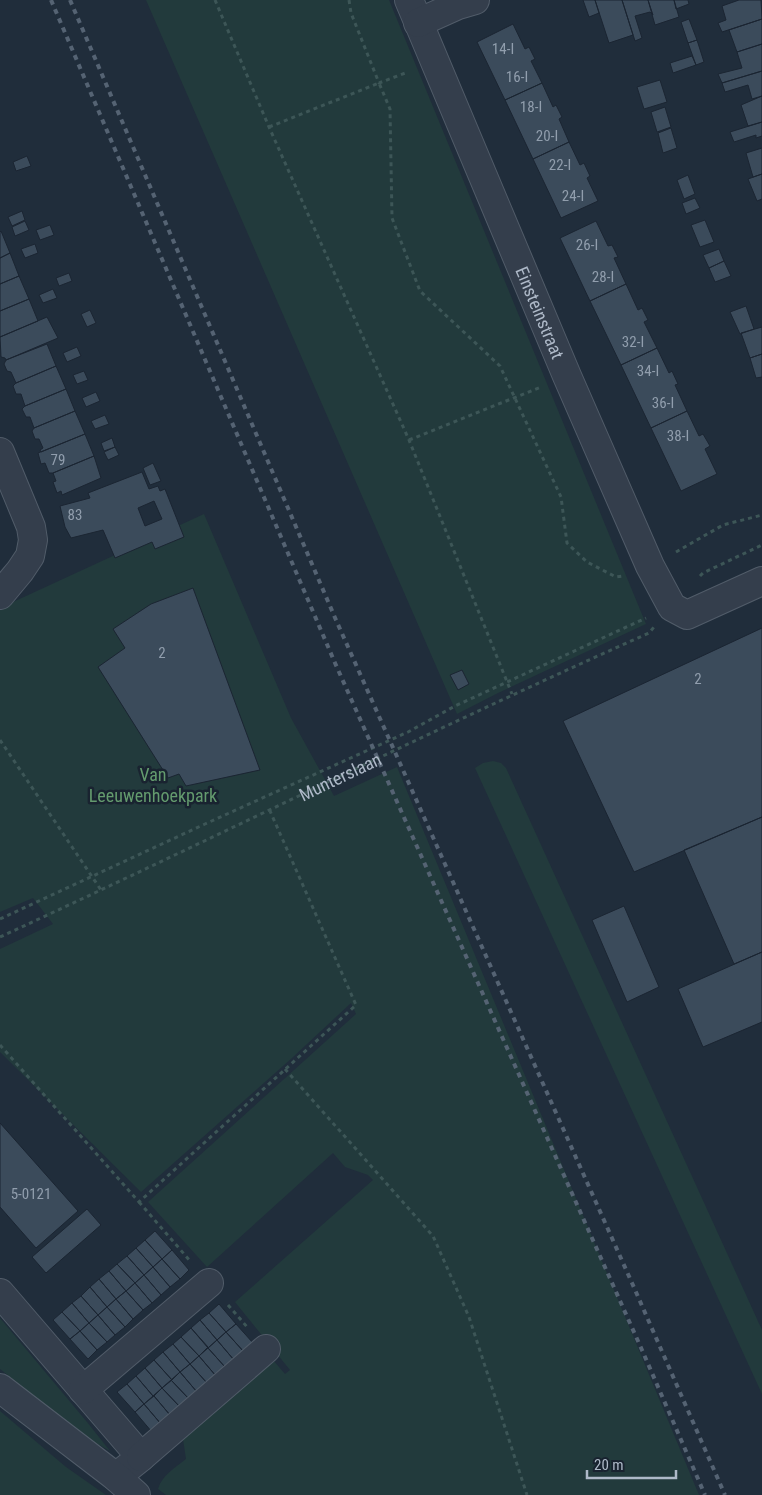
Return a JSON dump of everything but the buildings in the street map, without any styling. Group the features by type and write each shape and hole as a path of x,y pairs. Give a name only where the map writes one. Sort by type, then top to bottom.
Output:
{"street":[{"path":"413,11 458,5 475,0"},
{"name":"Einsteinstraat","path":"413,11 566,376 650,566 679,611"},
{"path":"0,452 31,527 33,540 30,556 20,572 0,595"},
{"path":"679,611 762,581"},
{"path":"83,1390 209,1283"},
{"path":"0,1293 141,1457"},
{"path":"0,1388 126,1486 141,1457 266,1349"}],"path":[{"path":"215,0 269,127 409,440 512,694"},
{"path":"349,0 351,13 390,109 392,218 420,291 500,366 561,497 567,543 587,562 616,577 630,576 723,525 762,515"},
{"path":"269,127 379,82 435,63"},
{"path":"409,440 566,376"},
{"path":"0,919 408,732 455,706 507,682 679,611"},
{"name":"Munterslaan","path":"0,936 270,811 512,694 649,633 679,611"},
{"path":"0,740 101,890"},
{"path":"0,1045 139,1202 356,1005 270,811"},
{"path":"285,1069 433,1236 469,1317 527,1495"}],"green space":[{"path":"146,0 389,0 646,624 457,714"},
{"name":"Van Leeuwenhoekpark","path":"204,514 291,718 334,796 397,767 699,1495 166,1495 158,1489 166,1476 186,1459 183,1439 273,1360 285,1374 290,1370 235,1302 373,1180 368,1175 345,1167 333,1153 207,1267 148,1202 356,1014 351,1003 141,1192 0,1052 0,949 53,924 33,898 0,912 0,608"},
{"path":"493,761 501,763 506,768 762,1330 762,1394 475,768 483,763"},
{"path":"0,1318 110,1451 87,1438 0,1369"},
{"path":"0,1411 66,1467 106,1495 0,1495"}],"railway":[{"path":"51,0 335,663 705,1495"},
{"path":"70,0 336,620 725,1495"}]}
